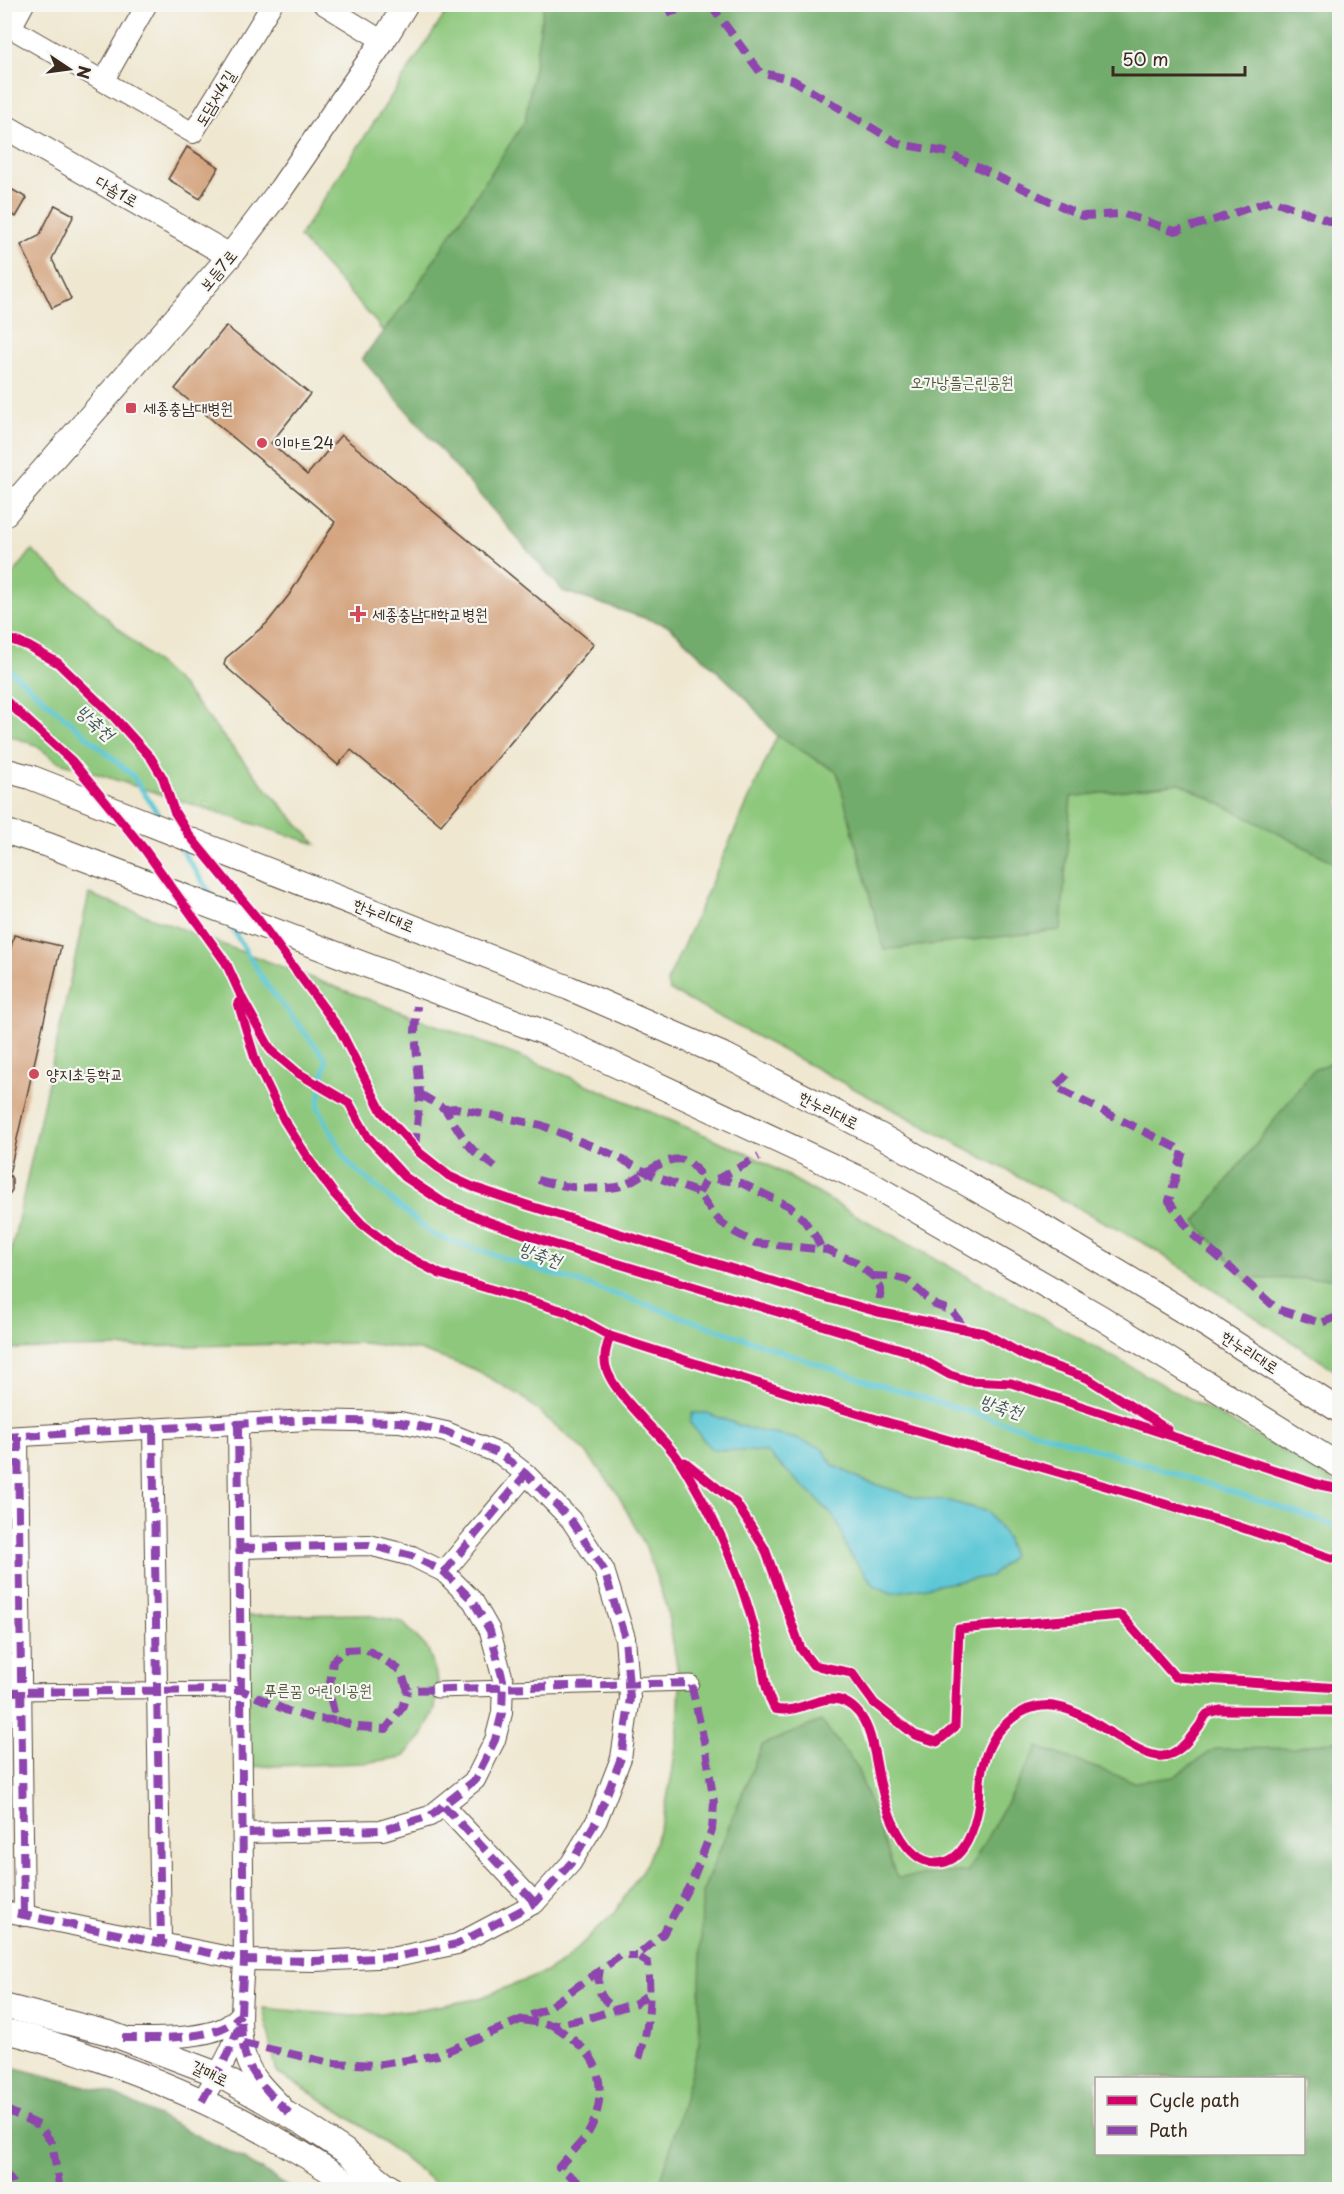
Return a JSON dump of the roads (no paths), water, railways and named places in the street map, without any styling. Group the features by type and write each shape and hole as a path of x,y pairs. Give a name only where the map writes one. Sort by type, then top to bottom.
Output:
{"street":[{"name":"도담서4길","path":"24,4 8,26 193,133 272,4"},
{"path":"104,80 147,4"},
{"path":"323,4 383,41"},
{"name":"보듬7로","path":"4,515 230,256 281,189 406,4"},
{"name":"다솜1로","path":"4,126 230,256"},
{"name":"한누리대로","path":"4,770 30,777 569,988 728,1057 891,1142 1035,1222 1208,1326 1340,1411"},
{"path":"4,831 48,845 551,1035 869,1183 1102,1318 1340,1466"},
{"path":"4,1911 24,1916 244,1960 315,1961 396,1957 457,1944 535,1903 571,1863 597,1820 621,1758 630,1698 626,1638 604,1570 571,1520 526,1474 500,1454 446,1432 400,1422 308,1420 11,1437 13,1692 24,1916"},
{"path":"238,1424 243,2043 248,2062 264,2087 293,2117"},
{"path":"153,1429 161,1943"},
{"path":"444,1572 526,1474"},
{"path":"240,1548 369,1545 411,1556 444,1572 473,1602 490,1631 503,1680 502,1713 495,1740 475,1780 430,1816 382,1830 243,1833"},
{"path":"437,1690 691,1683"},
{"path":"13,1692 241,1690"},
{"path":"444,1806 535,1903"},
{"name":"갈매로","path":"4,2006 39,2013 123,2038 217,2074 293,2117 345,2151 393,2190"},
{"path":"123,2038 165,2038 199,2034 226,2026 242,2014"},
{"path":"202,2101 237,2033 242,2014"},
{"name":"갈매로","path":"4,2031 31,2036 116,2065 202,2101 292,2147 358,2190"}],"water":[{"path":"692,1413 707,1413 750,1429 797,1439 822,1448 833,1465 862,1480 914,1497 949,1501 988,1512 1006,1537 1012,1556 991,1576 891,1593 874,1585 848,1552 837,1521 816,1498 766,1452 711,1449 690,1423"}],"waterway":[{"name":"방축천","path":"4,665 132,775 161,818"},
{"name":"방축천","path":"178,844 214,899"},
{"name":"방축천","path":"228,922 268,987 326,1059 318,1107 348,1163 433,1235 621,1296 870,1382 1174,1473 1340,1527"}],"place":[{"name":"세종충남대병원","path":"131,408"},
{"name":"이마트24","path":"262,443"},
{"name":"세종충남대학교병원","path":"358,614"},
{"name":"양지초등학교","path":"34,1074"}],"park label":[{"name":"오가낭뜰근린공원","path":"962,382"},
{"name":"푸른꿈 어린이공원","path":"318,1690"}]}
